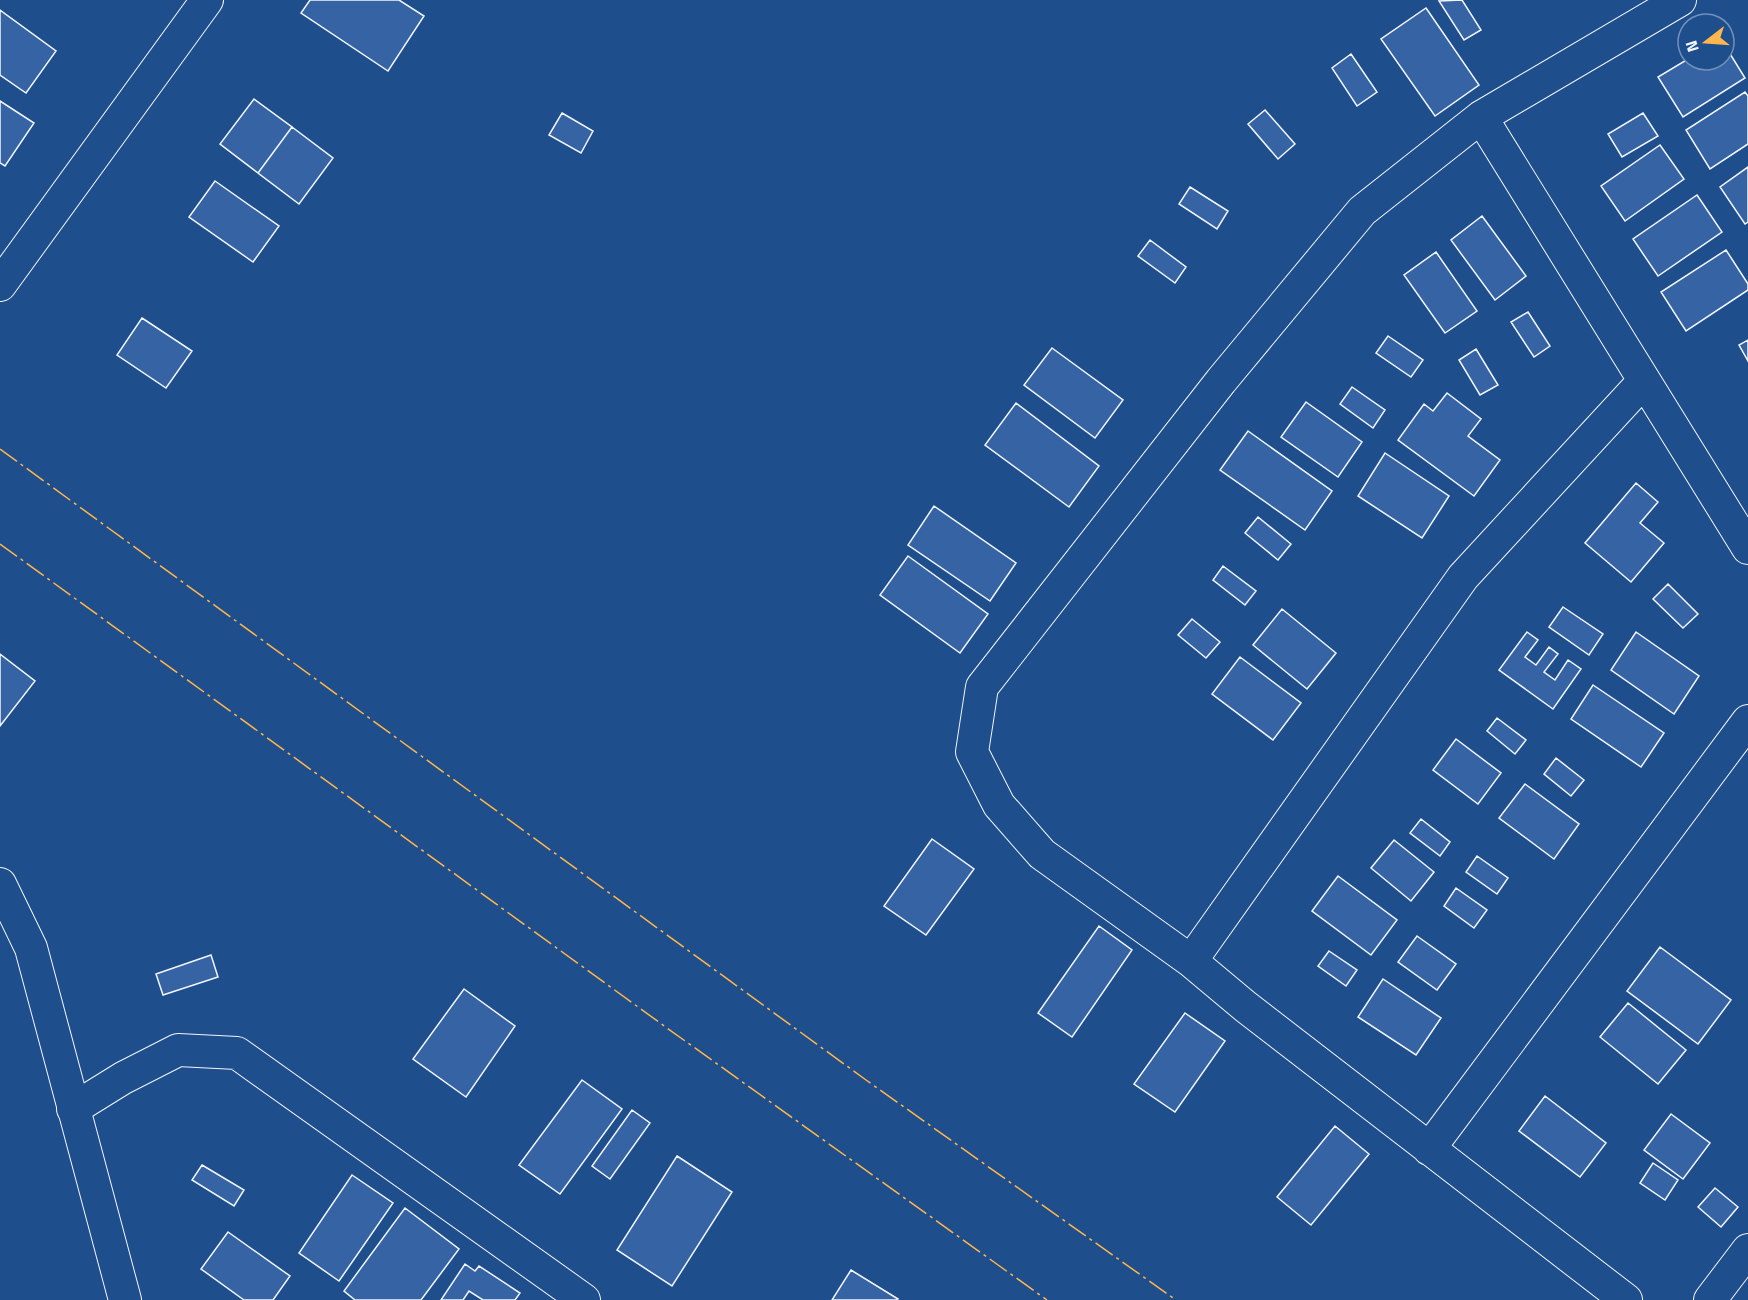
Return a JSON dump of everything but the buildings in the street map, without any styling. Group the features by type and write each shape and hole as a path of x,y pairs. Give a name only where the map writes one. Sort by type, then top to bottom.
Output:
{"street":[{"path":"0,285 207,0"},
{"path":"1626,1300 1429,1149 1191,961 1042,854 999,806 972,753 982,687 1214,390 1362,211 1481,117 1680,0"},
{"path":"1481,117 1643,382 1748,548"},
{"path":"1191,961 1463,578 1643,382"},
{"path":"1429,1149 1748,720"},
{"path":"0,884 31,948 125,1300"},
{"path":"73,1109 123,1078 178,1050 237,1053 584,1300"},
{"path":"1710,1300 1748,1250"}],"power":[{"path":"0,449 866,1080 1176,1300"},
{"path":"0,544 667,1028 1047,1300"}]}
